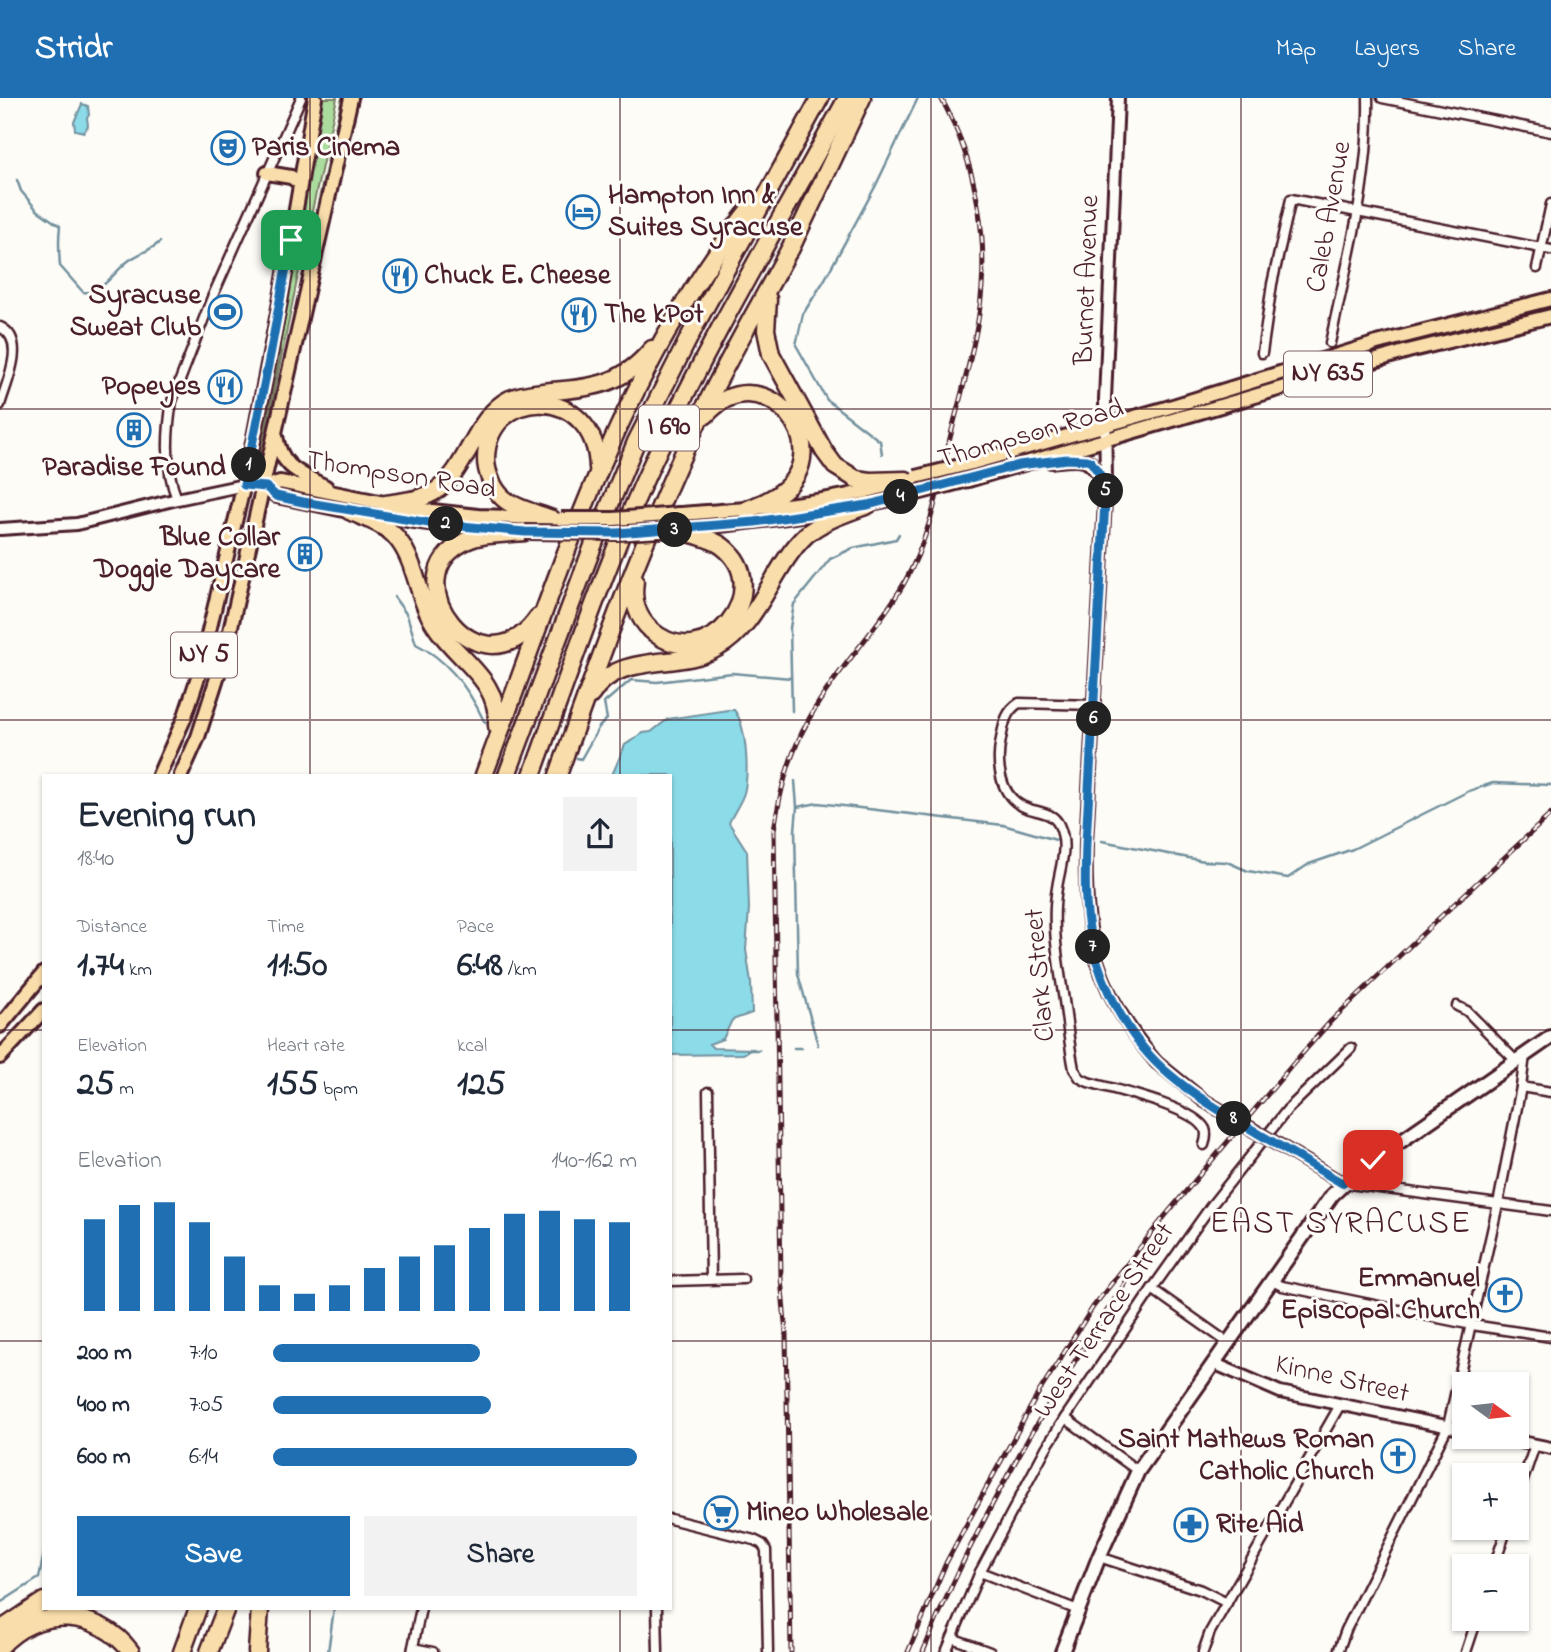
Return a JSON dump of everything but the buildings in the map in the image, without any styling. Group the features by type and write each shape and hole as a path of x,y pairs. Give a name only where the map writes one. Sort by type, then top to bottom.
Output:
{"highway":[{"name":"I 690","path":"507,774 600,527 636,442 775,177 820,98"},
{"name":"I 690","path":"532,774 603,584 658,451 716,336 846,98"},
{"path":"862,98 794,241 766,307 765,330 771,354 824,451 835,466 856,479 912,484"},
{"path":"485,772 598,471 664,334 720,247 775,177"},
{"path":"558,774 683,453 794,241"},
{"path":"386,504 422,498 437,491 449,479 500,405 528,394 603,385 624,375 646,356 664,334"},
{"path":"683,453 707,414 718,403 733,396 757,395 783,407 798,428 802,441 798,471 780,493 746,510"},
{"path":"557,519 511,504 495,488 488,473 486,456 489,439 504,418 517,409 532,404 561,407 573,413 595,442 598,471"},
{"path":"577,722 597,685 616,671 713,650 731,639 793,550 807,535 824,522 868,505"},
{"path":"349,511 386,528 399,540 433,623 491,691 498,712 497,727 485,772"},
{"path":"638,565 633,595 644,623 654,632 662,638 680,643 704,641 718,634 737,612 742,584 738,568 723,547 678,522"},
{"path":"525,532 476,537 463,542 450,553 437,580 438,596 445,617 461,635 478,643 507,642 519,636 537,619 554,587"},
{"path":"0,1631 42,1602"},
{"path":"182,1652 197,1610"},
{"path":"209,1652 225,1610"},
{"path":"257,1652 260,1610"},
{"path":"0,1647 8,1638 32,1623 69,1617 100,1625 115,1635 131,1652"}],"main road":[{"name":"NY 5","path":"181,774 202,725 225,653 256,486 279,310 315,98"},
{"name":"NY 5","path":"159,774 184,719 275,430 351,98"},
{"path":"267,173 291,177 300,183"},
{"name":"Thompson Road","path":"256,486 280,482 386,504 478,516 755,522 868,505 912,484 972,463 1215,394 1377,343 1551,299"},
{"name":"Thompson Road","path":"256,486 276,496 429,523 525,532 617,533 912,484 968,480 1408,351 1551,316"},
{"path":"275,430 279,451 284,460 292,468 335,493"},
{"path":"1019,465 1067,459 1087,460 1106,483"},
{"path":"0,1027 42,976"},
{"path":"0,1057 42,1012"},
{"path":"1062,1652 1099,1556 1138,1471 1270,1280 1342,1183 1551,1037"}],"street":[{"path":"177,499 170,475 169,416 172,401 211,300 301,98"},
{"name":"Burnet Avenue","path":"1118,98 1105,399 1106,483 1086,843 1085,894 1089,930 1096,958 1112,998 1121,1015 1156,1062 1203,1100 1342,1183"},
{"name":"Caleb Avenue","path":"1330,343 1358,212 1368,132 1368,98"},
{"path":"1382,98 1551,132"},
{"path":"1262,353 1272,284 1291,199 1546,249"},
{"path":"1537,268 1546,249 1551,204"},
{"path":"0,327 9,332 15,345 0,405"},
{"name":"Thompson Road","path":"0,529 77,524 177,499 256,486"},
{"name":"Clark Street","path":"1095,705 1019,703 1005,718 998,764 1005,787 1013,799 1023,807 1053,817 1059,825 1063,840 1064,851 1056,889 1055,925 1074,1069 1088,1082 1169,1106 1190,1116 1204,1127 1204,1145"},
{"path":"1338,1652 1352,1618 1448,1426 1472,1325 1521,1087 1520,1058 1467,1011 1457,1006"},
{"name":"West Terrace Street","path":"947,1652 980,1572 1065,1418 1211,1206 1287,1110 1351,1048"},
{"path":"1521,1087 1551,1092"},
{"path":"708,1092 710,1279"},
{"path":"1342,1183 1551,1211"},
{"path":"672,1281 743,1279"},
{"path":"1270,1280 1282,1286 1472,1325 1551,1337"},
{"path":"1152,1289 1227,1342"},
{"name":"Kinne Street","path":"1213,1363 1280,1392 1452,1427"},
{"path":"1203,1652 1210,1632 1340,1405"},
{"path":"1065,1418 1138,1471"},
{"path":"1530,1444 1551,1448"},
{"path":"1529,1463 1535,1445"},
{"path":"672,1520 761,1543 766,1550 768,1652"},
{"path":"1099,1556 1201,1590 1227,1603"},
{"path":"980,1572 1078,1609"},
{"path":"421,1610 412,1650 433,1652"},
{"path":"657,1610 658,1652"},
{"path":"1466,1652 1473,1631"},
{"path":"952,1638 990,1652"}],"green space":[{"path":"323,98 337,98 259,466 280,353 280,328"},
{"path":"342,98 348,98 285,363 312,229"}],"water":[{"path":"82,104 88,106 89,115 84,132 75,130 74,122"},
{"path":"734,710 742,727 746,750 744,793 729,823 747,851 749,908 746,950 752,1013 732,1020 723,1039 709,1044 713,1048 752,1049 743,1054 672,1055 672,774 612,774 625,745 643,733 651,732 668,719"}],"waterway":[{"path":"882,454 880,441 827,400 796,345 803,314 875,187 918,98"},
{"path":"17,180 21,191 37,210 60,226 60,266 83,292 96,290 127,262 160,242"},
{"path":"792,711 790,628 794,604 830,559 853,548 896,539 899,534"},
{"path":"394,597 407,615 416,644 448,667 472,698 484,721 489,724"},
{"path":"577,758 581,759 599,727 607,719 604,703 631,680 657,682 732,673 791,678"},
{"path":"795,781 797,807"},
{"path":"1102,841 1204,861 1227,862 1248,871 1288,878 1309,864 1353,849 1469,791 1493,783 1551,785"},
{"path":"818,1045 798,974 795,830 797,807 818,803 1003,825 1056,840"},
{"path":"794,1048 802,1048"},
{"path":"747,1050 759,1050"},
{"path":"0,1603 39,1578 42,1563"},
{"path":"328,1652 334,1610"}],"railway":[{"path":"791,1652 786,1334 781,1278 774,830 786,773 809,719 831,684 881,619 903,585 920,550 937,495 970,361 982,286 983,259 978,203 964,149 941,98"},
{"path":"908,1652 946,1563 978,1503 1039,1392 1093,1307 1165,1216 1331,1021 1551,814"},
{"path":"923,1652 969,1550 1021,1452 1138,1264"}],"place":[{"name":"Paris Cinema","path":"228,148"},
{"name":"Hampton Inn & Suites Syracuse","path":"583,212"},
{"name":"Chuck E. Cheese","path":"400,276"},
{"name":"Syracuse Sweat Club","path":"225,312"},
{"name":"The kPot","path":"579,315"},
{"name":"Popeyes","path":"225,387"},
{"name":"Paradise Found","path":"134,430"},
{"name":"Blue Collar Doggie Daycare","path":"305,554"},
{"name":"Emmanuel Episcopal Church","path":"1505,1295"},
{"name":"Saint Mathews Roman Catholic Church","path":"1398,1456"},
{"name":"Mineo Wholesale","path":"721,1513"},
{"name":"Rite Aid","path":"1191,1525"}],"district":[{"name":"EAST SYRACUSE","path":"1341,1224"}],"route":[{"path":"291,240 244,485 266,487 276,496 429,523 525,532 617,533 755,522 868,505 1019,465 1067,459 1091,462 1106,483 1085,894 1091,940 1102,976 1121,1015 1141,1044 1170,1075 1203,1100 1342,1183 1373,1160"}]}
